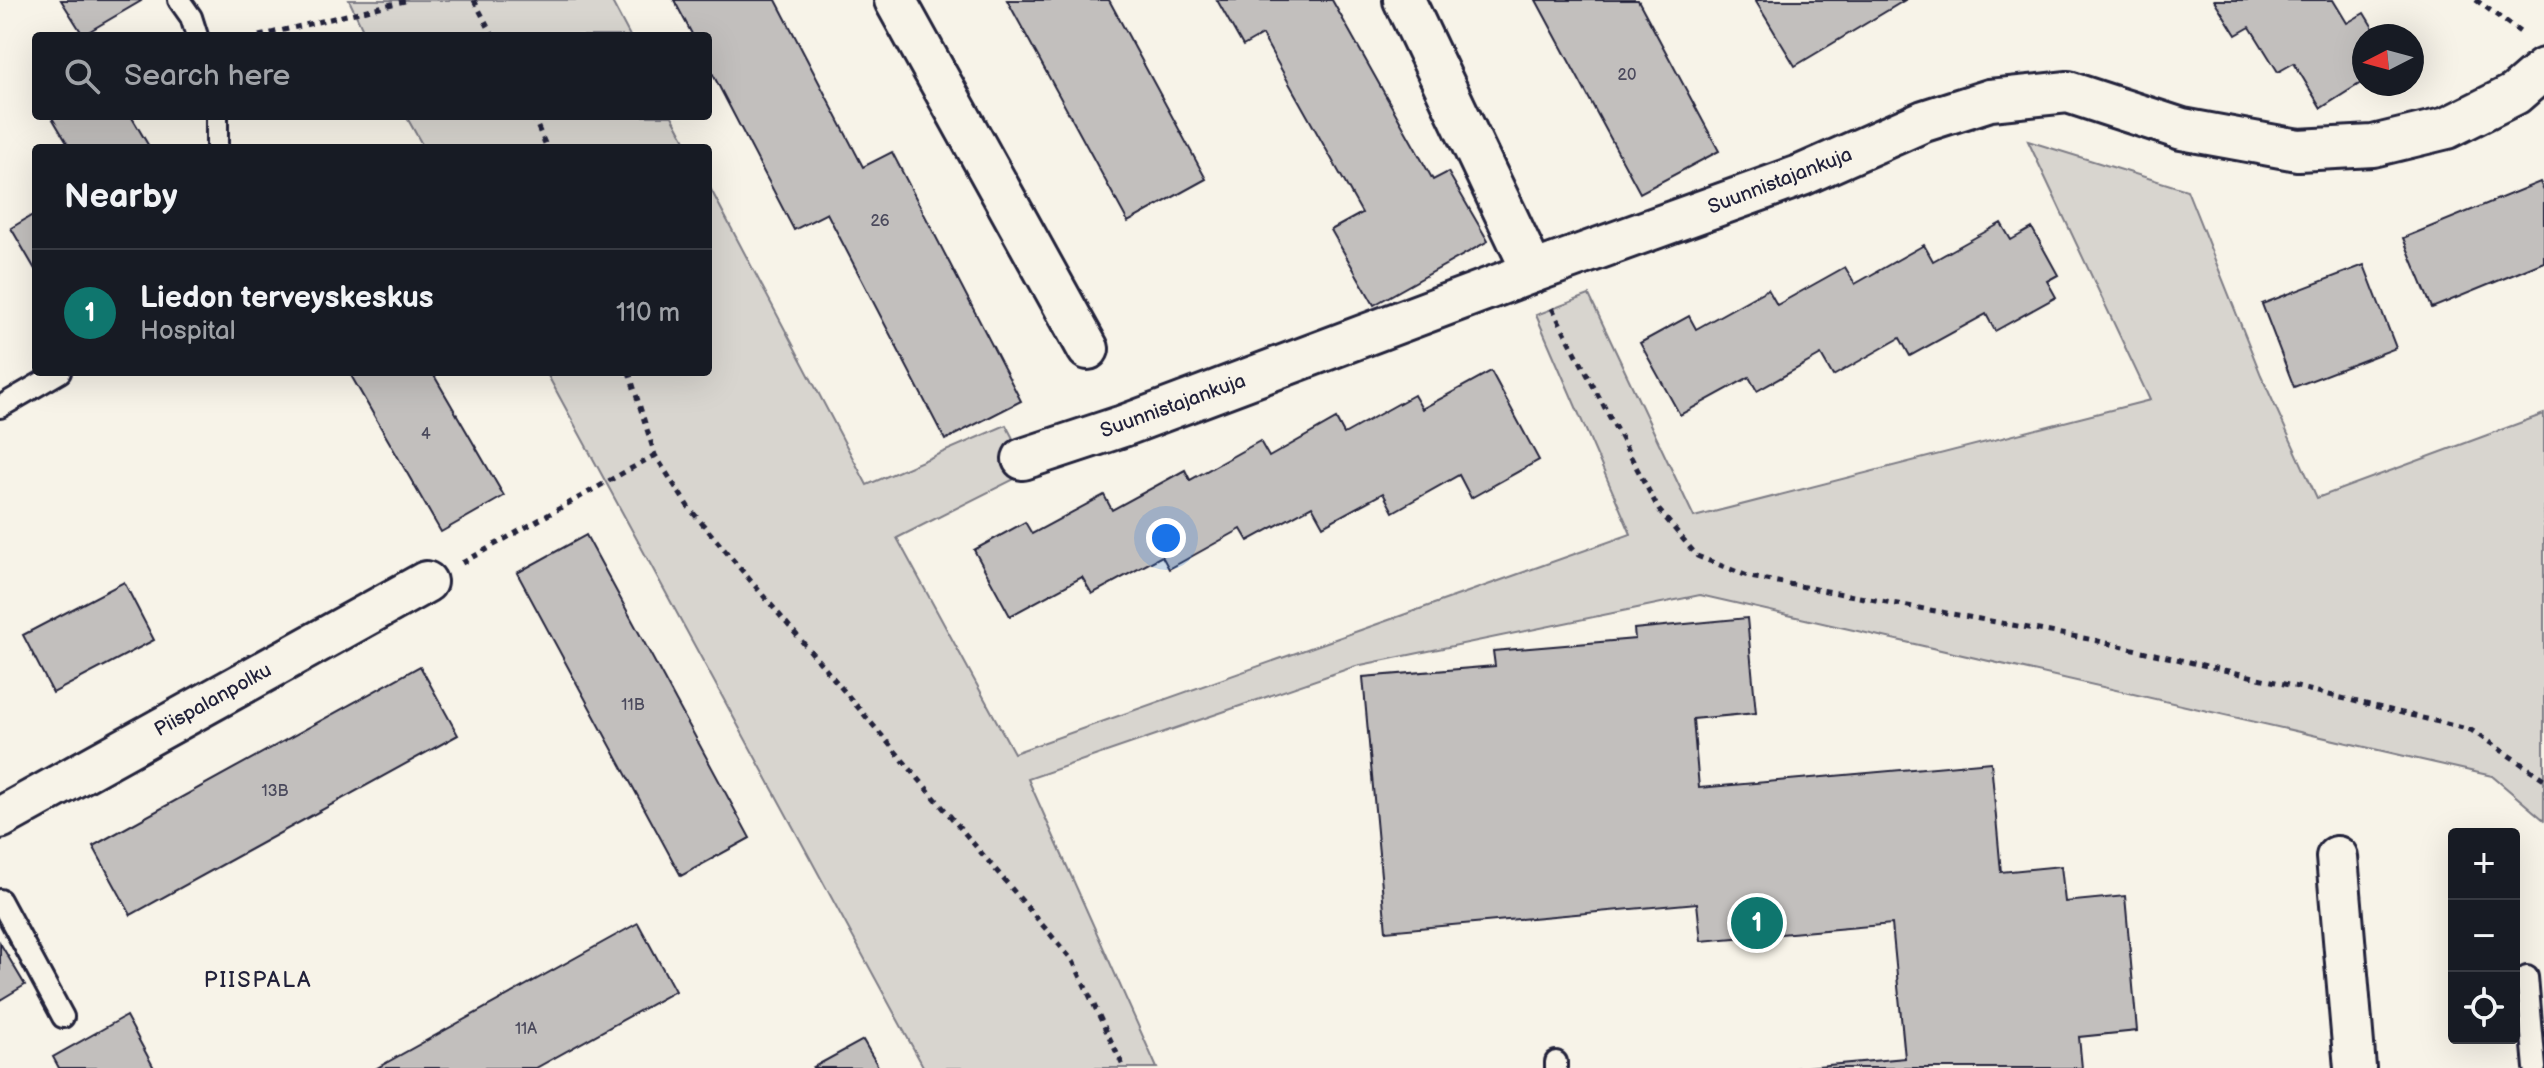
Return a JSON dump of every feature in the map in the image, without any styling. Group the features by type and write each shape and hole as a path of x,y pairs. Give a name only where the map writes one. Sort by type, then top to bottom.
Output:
{"street":[{"path":"895,0 1088,349"},
{"path":"1404,0 1533,272"},
{"name":"Suunnistajankuja","path":"1023,459 1123,426 1802,175 1924,121 1990,100 2068,92 2182,129 2298,150 2373,146 2447,128 2515,94 2539,55"},
{"name":"Piispalanpolku","path":"0,818 426,582"},
{"path":"2337,857 2355,1068"}],"lane":[{"path":"179,0 191,17 196,32"},
{"path":"217,120 217,144"},
{"path":"0,407 53,376"},
{"path":"0,900 63,1017"},
{"path":"2527,977 2535,1068"}],"path":[{"path":"276,32 409,0"},
{"path":"474,0 491,32"},
{"path":"2476,0 2515,30 2539,55"},
{"path":"535,120 545,144"},
{"path":"1533,272 1659,510 1697,556 1750,577 2094,640 2471,730 2544,779"},
{"path":"630,376 655,455 689,508 1073,961 1124,1068"},
{"path":"426,582 655,455"}],"shaded area":[{"path":"349,0 611,0 628,32 364,32"},
{"path":"408,120 674,120 687,144 422,144"},
{"path":"2028,141 2187,190 2261,375 2317,498 2544,414 2544,820 2492,776 1700,595 1356,666 1028,779 1157,1068 924,1068 548,376 712,376 712,192 867,485 1006,425 1030,471 897,538 1014,753 1631,534 1536,315 1589,295 1694,517 2150,400"}],"building":[{"path":"61,0 141,1 88,32 81,32"},
{"path":"674,0 776,0 863,167 892,152 1021,401 945,440 827,213 794,230 712,73 712,32 691,32"},
{"path":"1007,0 1109,0 1206,179 1128,222"},
{"path":"1217,0 1332,0 1433,180 1448,172 1488,241 1374,305 1331,230 1362,213 1262,35 1243,46"},
{"path":"1536,0 1638,0 1719,151 1640,193"},
{"path":"1755,0 1905,0 1795,66"},
{"path":"2214,0 2333,0 2347,23 2364,13 2371,24 2352,24 2352,89 2321,108 2294,63 2278,72 2250,27 2236,35"},
{"path":"53,120 133,120 148,144 68,144"},
{"path":"2540,182 2544,191 2544,262 2432,308 2403,238"},
{"path":"32,215 32,264 11,228"},
{"path":"2001,223 2011,240 2032,228 2058,275 2047,281 2056,297 1995,331 1986,314 1910,356 1900,338 1833,376 1821,355 1757,391 1749,377 1680,415 1640,343 1689,316 1696,329 1768,289 1777,305 1845,267 1855,284 1924,245 1933,261"},
{"path":"2364,265 2396,348 2294,387 2262,304"},
{"path":"1491,371 1539,460 1471,498 1459,475 1393,512 1383,493 1323,526 1312,506 1248,541 1241,529 1169,569 1162,556 1092,594 1082,577 1010,616 974,550 1025,522 1032,534 1104,495 1112,510 1185,470 1190,480 1260,441 1269,457 1336,419 1344,434 1414,395 1422,409"},
{"path":"351,376 434,376 504,496 441,532"},
{"path":"586,535 750,838 681,876 517,573"},
{"path":"124,582 154,640 53,693 23,635"},
{"path":"1747,618 1756,713 1693,719 1699,788 1991,762 2001,872 2061,866 2065,902 2125,896 2137,1031 2079,1037 2082,1068 1795,1068 1905,1058 1892,924 1701,941 1697,903 1386,931 1363,677 1495,666 1493,651 1635,639 1634,629"},
{"path":"420,666 458,735 131,915 93,846"},
{"path":"638,923 675,991 536,1068 377,1068"},
{"path":"0,943 25,985 0,1000"},
{"path":"126,1016 154,1068 59,1068 53,1057"},
{"path":"863,1040 879,1068 812,1068"}],"place":[{"name":"Liedon terveyskeskus","path":"1757,923"}],"district":[{"name":"PIISPALA","path":"258,980"}]}
